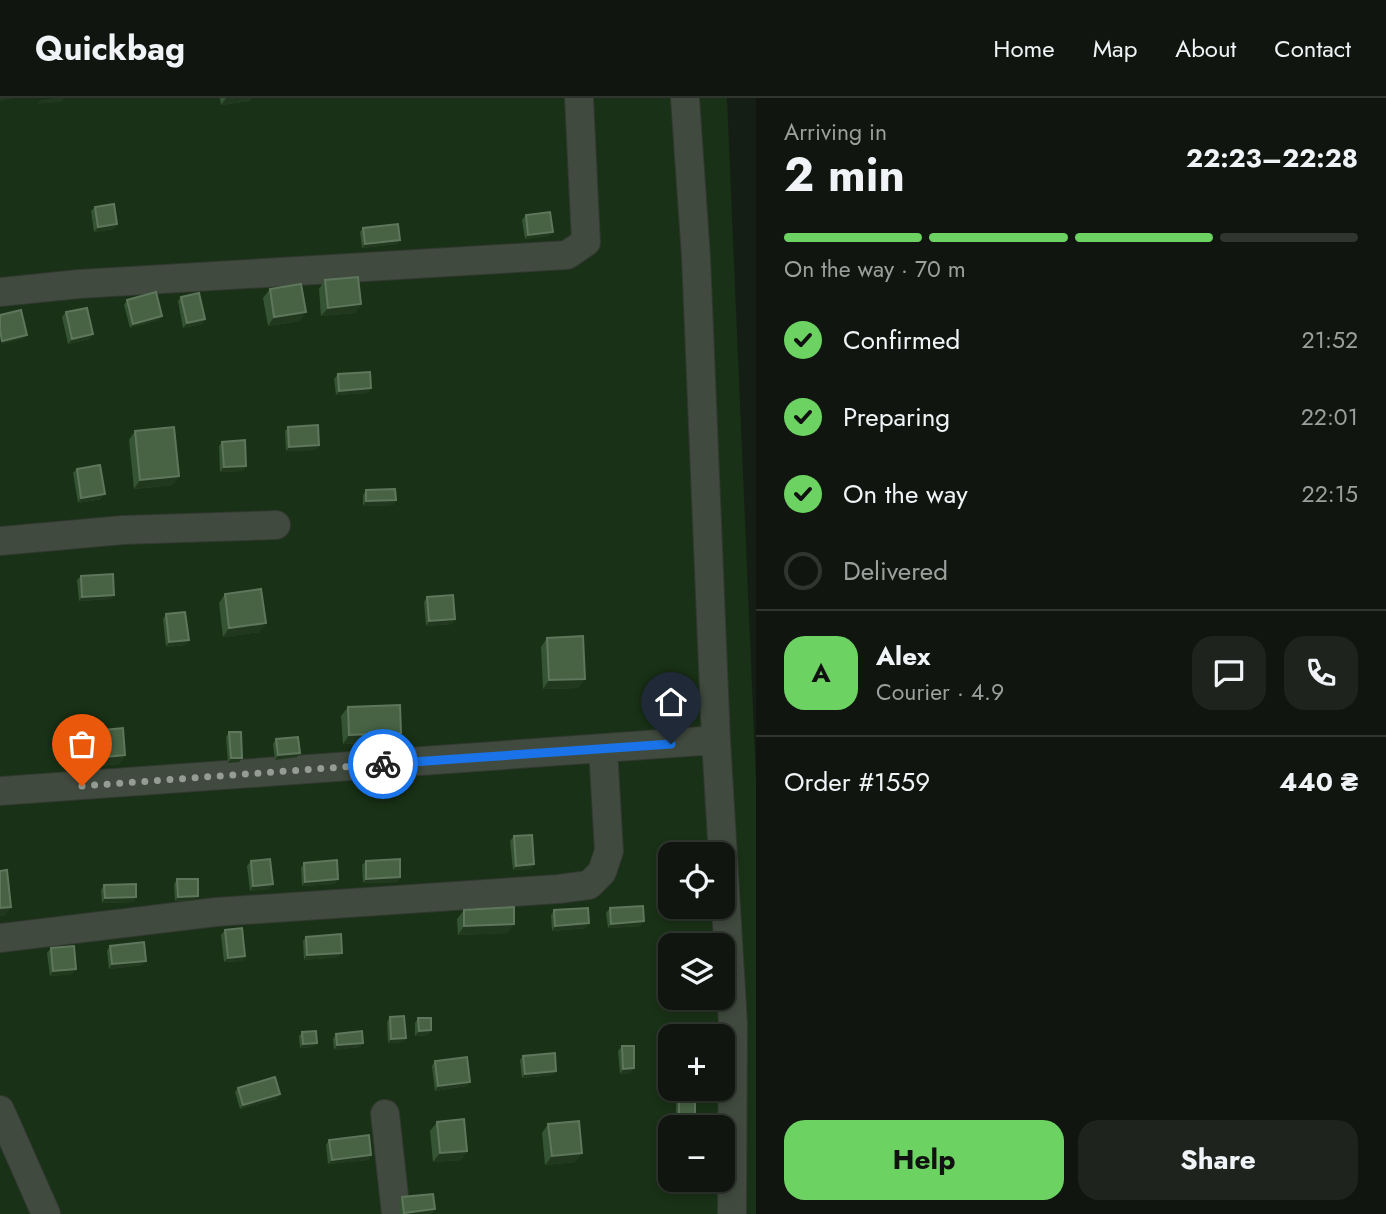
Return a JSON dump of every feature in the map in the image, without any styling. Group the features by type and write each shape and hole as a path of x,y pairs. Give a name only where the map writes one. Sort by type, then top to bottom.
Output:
{"street":[{"path":"0,292 79,284 567,255 586,242 579,98"},
{"path":"685,98 696,257 716,740 733,1024 732,1214"},
{"path":"0,541 123,530 276,525"},
{"path":"0,792 716,740"},
{"path":"0,938 216,912 589,885 602,872 609,851 603,749"},
{"path":"0,1110 46,1214"},
{"path":"385,1114 396,1214"}],"green space":[{"path":"0,98 727,98 756,780 756,1214 0,1214"}],"building":[{"path":"114,204 117,224 98,227 95,207"},
{"path":"550,212 553,232 528,235 526,215"},
{"path":"398,224 400,240 365,244 363,228"},
{"path":"358,277 361,304 328,308 325,280"},
{"path":"301,284 306,312 274,317 270,289"},
{"path":"156,292 162,316 133,324 127,300"},
{"path":"199,293 205,319 187,323 181,297"},
{"path":"87,308 93,334 72,339 66,312"},
{"path":"21,310 27,335 2,341 0,315"},
{"path":"370,372 371,388 339,391 338,374"},
{"path":"318,425 319,445 289,447 288,427"},
{"path":"174,427 179,476 140,480 135,431"},
{"path":"245,440 246,466 224,467 222,442"},
{"path":"100,465 105,494 81,498 77,469"},
{"path":"395,489 396,500 366,501 366,490"},
{"path":"113,574 114,595 82,597 81,576"},
{"path":"261,589 266,623 229,628 225,594"},
{"path":"453,595 455,619 429,621 427,597"},
{"path":"185,612 189,640 169,642 166,614"},
{"path":"583,636 585,679 549,680 547,638"},
{"path":"400,705 401,733 349,735 348,707"},
{"path":"123,728 125,755 95,758 93,731"},
{"path":"229,732 241,732 242,758 231,758"},
{"path":"298,737 300,753 278,755 276,739"},
{"path":"532,835 534,864 516,866 514,836"},
{"path":"270,859 273,884 253,886 251,861"},
{"path":"400,859 400,877 366,879 366,861"},
{"path":"337,860 338,879 305,882 304,863"},
{"path":"7,870 11,907 0,908 0,871"},
{"path":"177,879 198,879 198,896 178,897"},
{"path":"136,884 136,897 105,898 104,885"},
{"path":"643,906 644,921 611,924 610,908"},
{"path":"514,907 514,924 464,926 464,910"},
{"path":"588,908 589,923 555,926 554,910"},
{"path":"242,928 245,956 228,958 225,930"},
{"path":"341,934 342,953 307,955 306,937"},
{"path":"144,942 146,961 112,964 110,946"},
{"path":"74,946 76,969 53,971 51,948"},
{"path":"404,1016 406,1038 391,1039 390,1017"},
{"path":"418,1018 431,1018 431,1030 419,1031"},
{"path":"316,1031 317,1043 303,1044 302,1032"},
{"path":"362,1031 363,1043 337,1045 336,1034"},
{"path":"622,1046 634,1046 634,1068 623,1069"},
{"path":"555,1053 556,1071 525,1074 523,1056"},
{"path":"467,1057 470,1082 438,1086 435,1061"},
{"path":"275,1077 280,1094 243,1105 238,1088"},
{"path":"679,1101 695,1101 695,1114 679,1114"},
{"path":"464,1119 467,1151 440,1153 437,1122"},
{"path":"579,1121 582,1153 552,1156 548,1124"},
{"path":"369,1135 371,1155 332,1160 329,1140"},
{"path":"433,1194 435,1209 404,1213 402,1197"}],"way so far":[{"path":"82,786 383,764"}],"route":[{"path":"383,764 671,744"}]}
